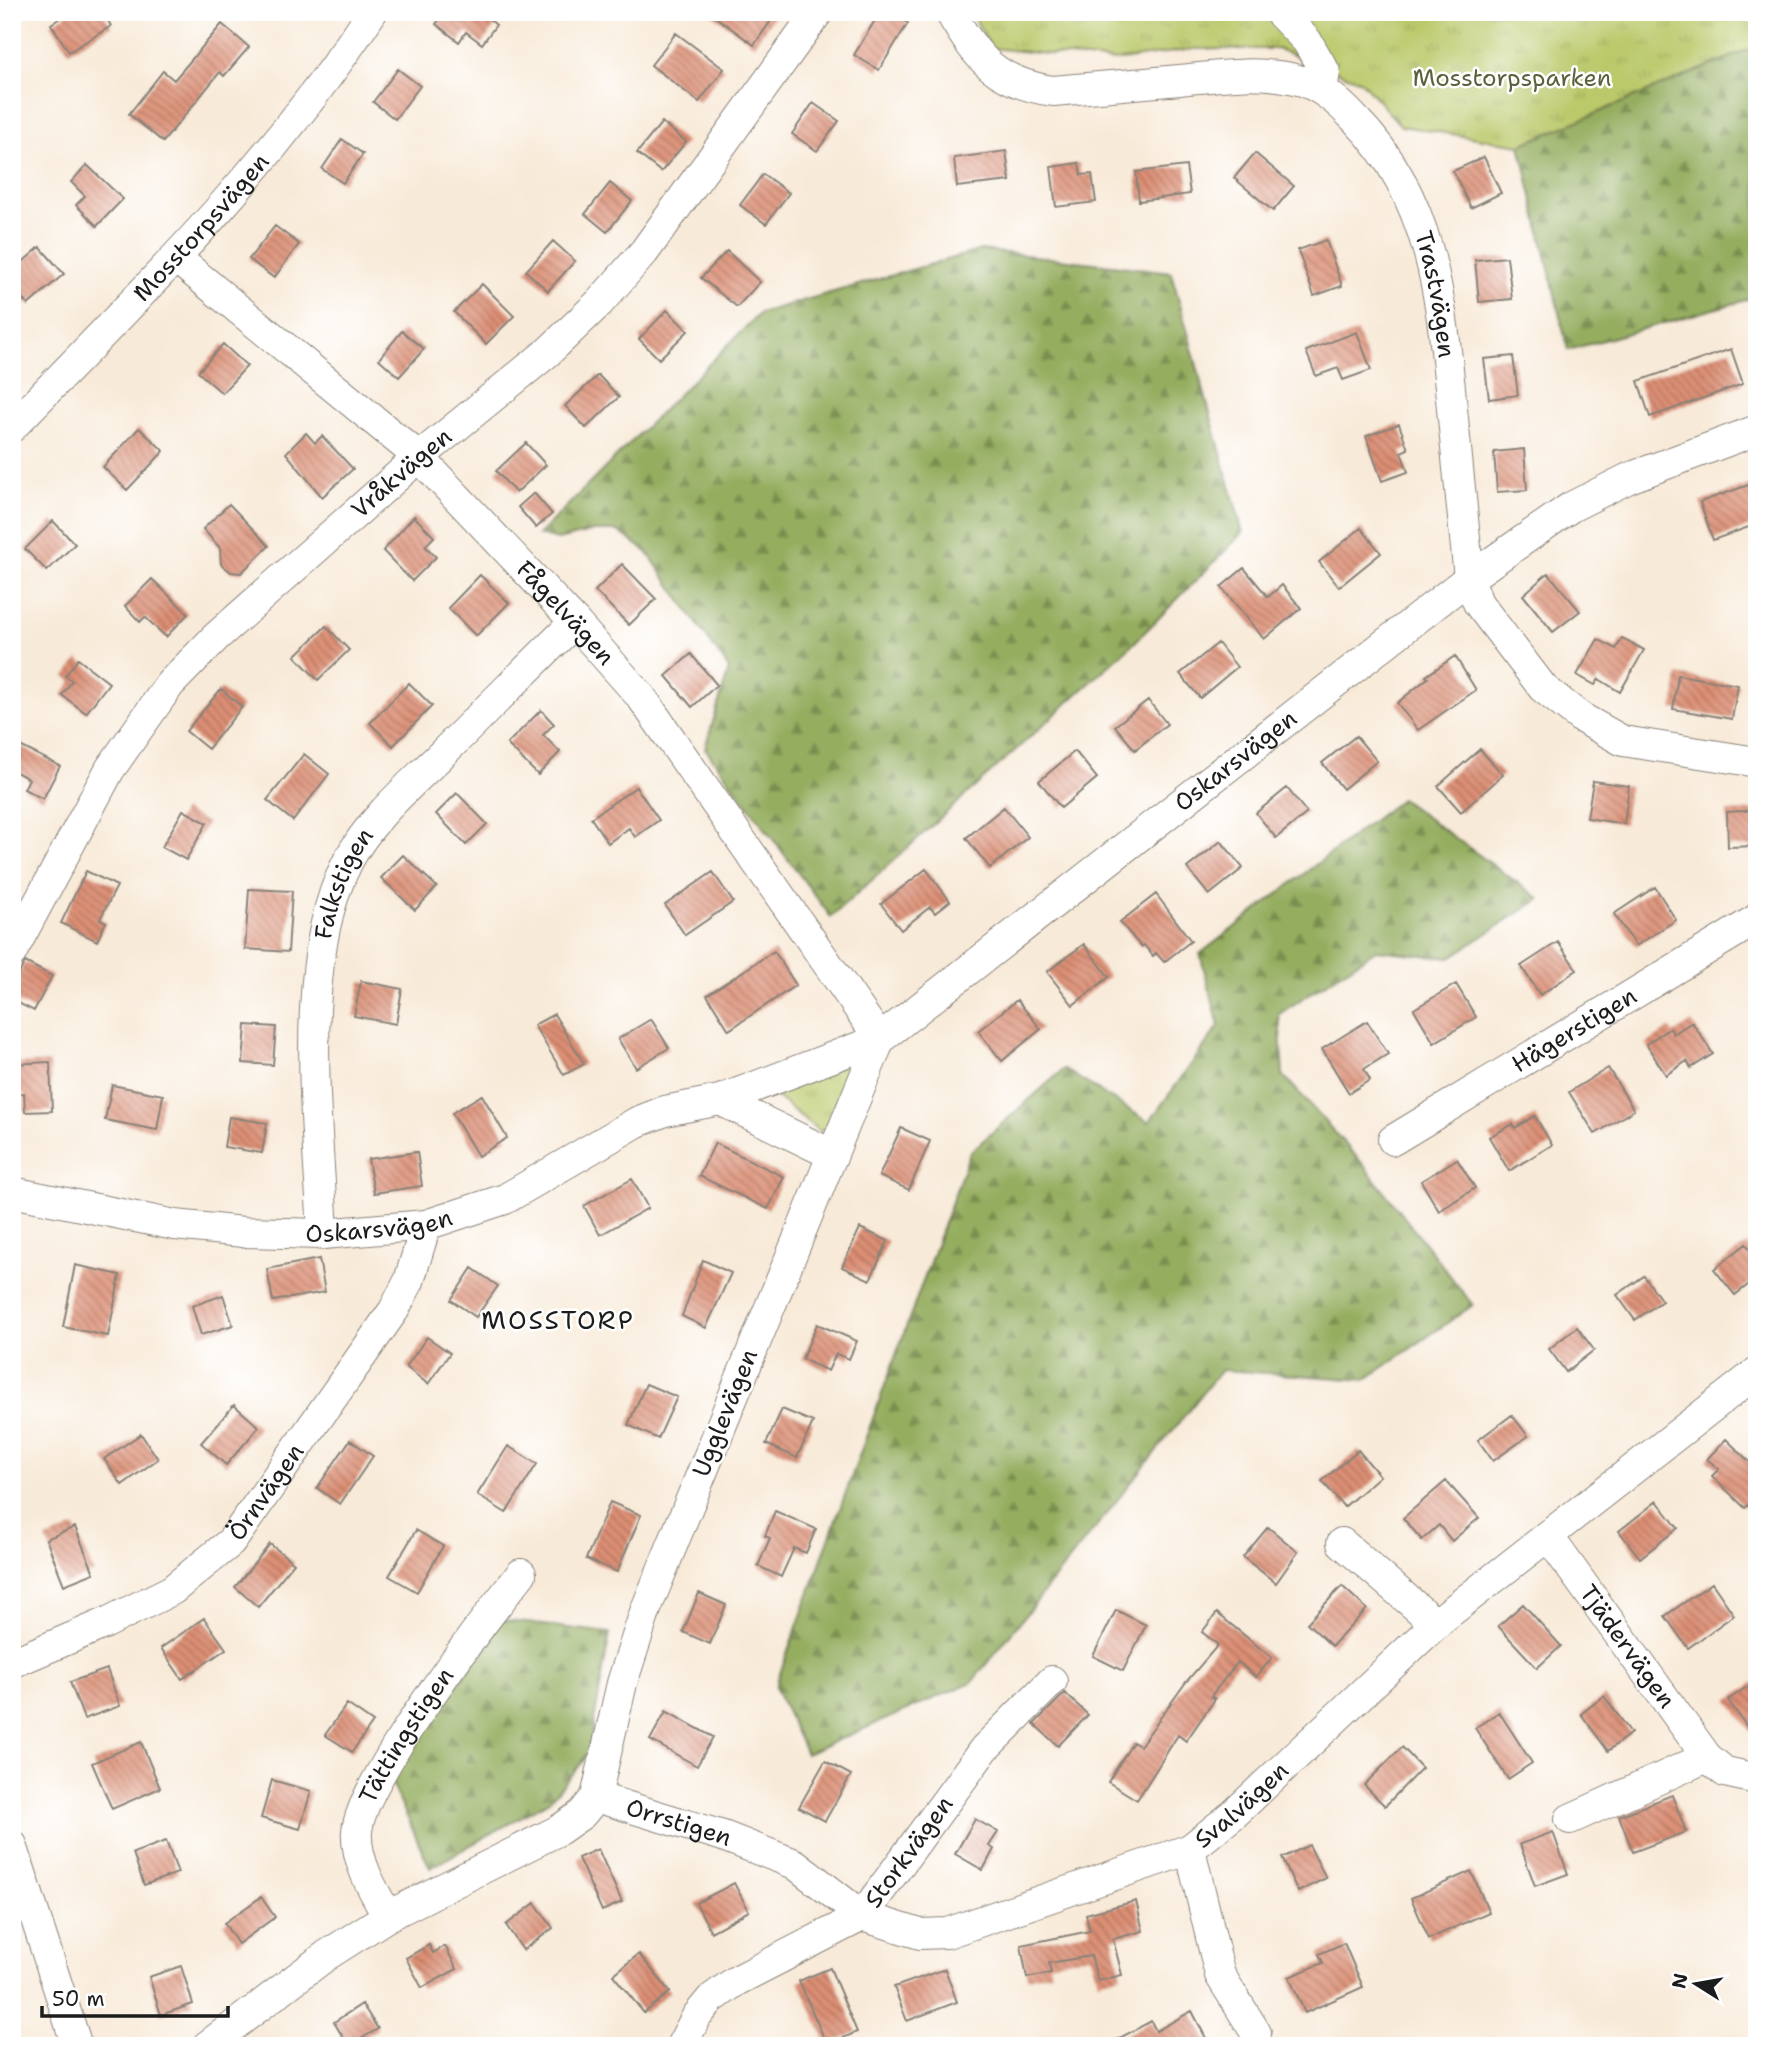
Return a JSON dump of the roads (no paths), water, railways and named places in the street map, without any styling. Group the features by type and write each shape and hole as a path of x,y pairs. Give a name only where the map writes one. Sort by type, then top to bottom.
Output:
{"street":[{"name":"Mosstorpsvägen","path":"12,427 176,258 268,155 325,83 372,12"},
{"name":"Vråkvägen","path":"12,952 110,769 170,684 216,636 419,457 548,352 599,303 644,252 818,12"},
{"name":"Trastvägen","path":"950,12 971,49 990,68 1026,87 1053,91 1257,73 1297,79 1322,90 1374,138 1401,176 1423,228 1445,331 1469,578 1478,603 1543,688 1580,717 1623,741 1757,762"},
{"path":"1279,12 1307,41 1325,72 1322,90"},
{"name":"Fågelvägen","path":"176,258 419,457 575,622 642,698 880,1039"},
{"name":"Oskarsvägen","path":"12,1192 176,1225 243,1232 323,1234 426,1225 505,1199 637,1122 665,1111 720,1100 880,1039 1469,578 1571,507 1629,478 1757,430"},
{"name":"Falkstigen","path":"323,1234 315,1038 317,998 325,928 348,860 402,793 575,622"},
{"name":"Hägerstigen","path":"1393,1140 1757,919"},
{"name":"Ugglevägen","path":"596,1797 622,1683 646,1609 880,1039"},
{"path":"720,1100 833,1155"},
{"name":"Örnvägen","path":"12,1663 106,1623 172,1590 231,1542 394,1310 409,1281 426,1225"},
{"name":"Svalvägen","path":"1256,2032 1220,1975 1189,1849 1234,1814 1436,1624 1757,1372"},
{"name":"Tjädervägen","path":"1548,1536 1707,1757 1725,1772 1757,1779"},
{"path":"1342,1543 1436,1624"},
{"name":"Tättingstigen","path":"388,1916 362,1863 357,1833 361,1814 397,1748 492,1610 521,1574"},
{"name":"Storkvägen","path":"681,2046 697,2016 711,1999 727,1987 862,1916 976,1758 1052,1681"},
{"path":"1570,1819 1707,1757"},
{"name":"Orrstigen","path":"207,2046 327,1955 388,1916 559,1830 582,1814 596,1797 723,1836 795,1864 862,1916 920,1934 947,1933 1189,1849"},
{"path":"12,1845 77,2046"}],"district":[{"name":"MOSSTORP","path":"558,1319"}],"park label":[{"name":"Mosstorpsparken","path":"1512,78"}]}
